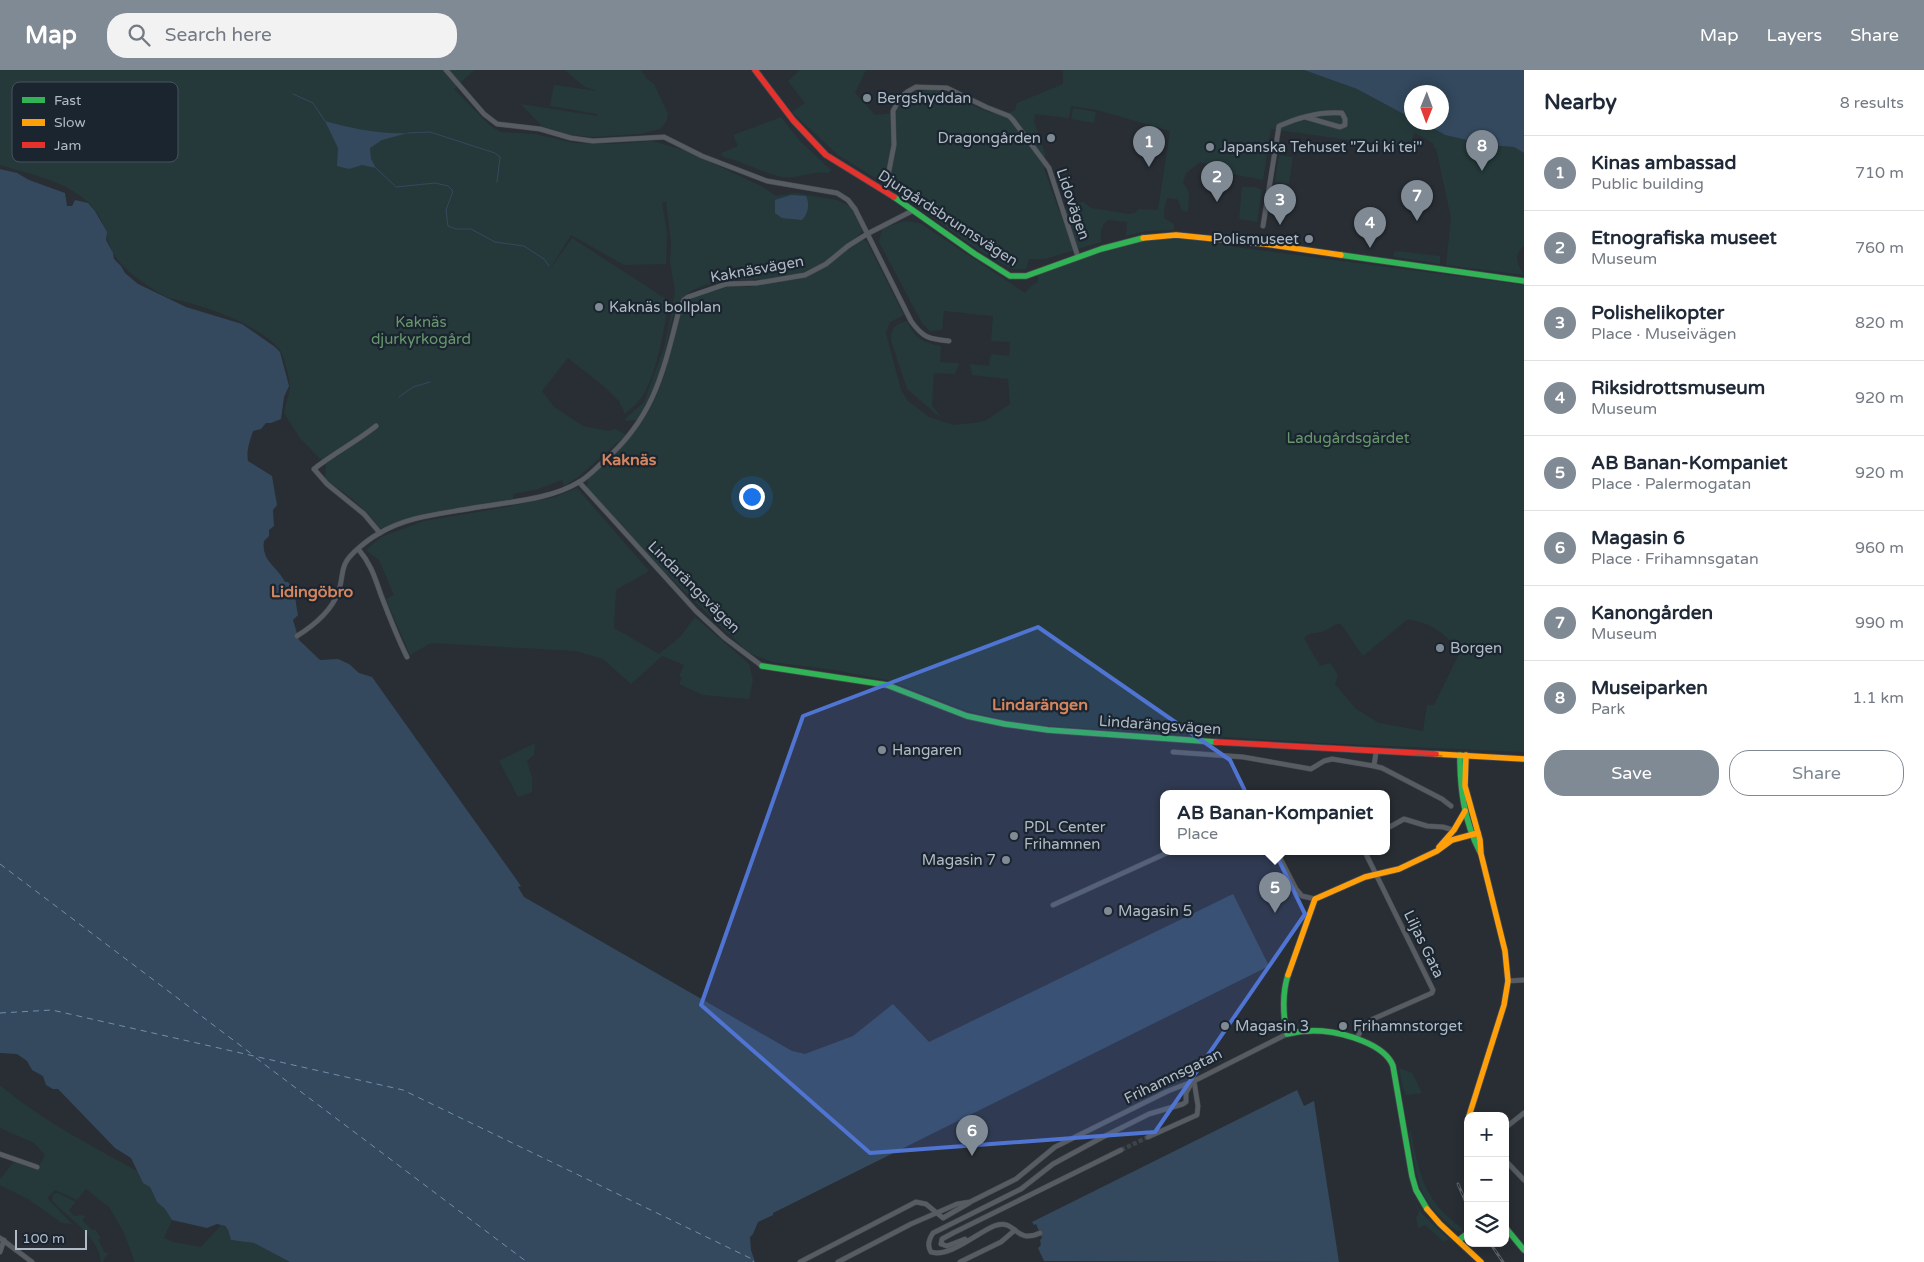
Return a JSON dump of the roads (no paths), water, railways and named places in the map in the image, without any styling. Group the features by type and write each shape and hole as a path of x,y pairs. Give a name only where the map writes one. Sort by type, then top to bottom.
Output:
{"street":[{"path":"446,70 484,114 497,124 540,129 571,138 593,141 658,136 668,138 702,156 767,181 837,193 848,200 853,206 919,332 929,339 949,341"},
{"name":"Djurgårdsbrunnsvägen","path":"755,70 793,120 817,146 839,164 884,191 1010,276 1026,276 1116,244 1147,237 1193,236 1331,253 1524,281"},
{"name":"Lidovägen","path":"884,191 894,145 892,115 896,104 907,92 916,87 947,88 1009,116 1049,168 1078,257"},
{"path":"1263,226 1279,126 1293,119 1330,112 1342,114 1345,124 1340,127 1305,117"},
{"name":"Kaknäsvägen","path":"297,636 309,628 332,604 338,592 345,563 353,553 380,533 423,517 533,498 579,482 618,450 633,432 647,410 660,382 679,310 684,300 695,293 726,284 757,283 805,275 826,264 848,246 867,234 912,211"},
{"path":"376,426 350,445 333,453 314,469 327,484 364,514 380,533"},
{"name":"Lindarängsvägen","path":"579,482 696,611 725,638 762,666 887,685 901,689 948,710 986,721 1048,730 1376,752 1524,759"},
{"path":"359,550 368,560 375,574 393,626 407,656"},
{"path":"1172,752 1243,757 1310,769 1324,761 1332,760 1374,766 1451,806"},
{"path":"1374,766 1376,752"},
{"path":"1463,755 1460,778 1465,811 1475,833 1481,854 1505,951 1508,981 1504,1005 1469,1112"},
{"path":"1463,755 1465,786 1472,825"},
{"path":"1436,851 1465,811"},
{"path":"1390,827 1404,819 1427,826 1444,827 1453,830 1472,825"},
{"path":"1279,855 1296,889 1302,896 1315,899 1365,877 1399,869 1436,851 1452,840 1475,833"},
{"path":"1053,905 1162,855"},
{"name":"Liljas Gata","path":"1357,1038 1362,1028 1373,1019 1432,993 1366,855"},
{"path":"1315,899 1286,982 1284,1020 1287,1034 1308,1030 1328,1031 1357,1038 1382,1051 1392,1062 1412,1176 1417,1194 1425,1208 1481,1262"},
{"path":"1508,981 1524,980"},
{"name":"Frihamnsgatan","path":"838,1262 911,1224 957,1204 970,1202 1016,1179 1055,1147 1168,1091 1194,1081 1287,1034"},
{"path":"1148,1137 1197,1115 1198,1099 1194,1081"},
{"path":"971,1237 942,1253 934,1253 929,1248 929,1240 933,1233 1021,1189 1053,1164 1149,1114 1183,1104 1186,1102 1186,1094 1194,1081"},
{"path":"1509,1125 1524,1113"},
{"path":"1040,1233 1024,1236 1007,1224 1002,1224 946,1246 941,1244 942,1239 953,1233 1120,1150"},
{"path":"0,1154 37,1167"},
{"path":"1509,1164 1524,1180"},
{"path":"800,1262 916,1202 926,1204 944,1218 970,1202"},
{"path":"960,1262 1001,1242 1015,1230"},
{"path":"1509,1232 1524,1250"},
{"path":"1458,1240 1464,1236"},
{"path":"0,1252 2,1239 32,1262"}],"water":[{"path":"1304,70 1524,70 1524,153 1514,147 1500,146 1483,140 1471,141 1445,135 1436,130 1449,130 1449,85 1404,85 1404,114 1357,89"},
{"path":"325,121 366,130 408,133 382,140 370,148 371,159 376,168 362,165 349,169 337,166 338,148"},
{"path":"0,169 17,173 29,180 65,193 67,206 72,206 75,200 88,203 107,232 106,240 114,259 125,273 138,284 186,307 242,324 280,352 289,386 284,397 281,419 266,423 261,429 253,431 248,461 272,476 277,505 273,510 274,526 269,530 269,536 264,541 264,548 267,559 293,590 298,615 293,620 299,640 320,660 338,659 349,664 359,673 372,677 521,886 518,887 524,897 792,1051 805,1054 853,1036 893,1004 929,1042 1233,894 1269,966 773,1213 773,1215 758,1222 750,1237 751,1250 755,1262 290,1262 254,1243 231,1240 225,1226 217,1224 207,1228 172,1220 165,1209 157,1202 150,1187 143,1183 131,1158 115,1148 58,1089 53,1089 46,1085 43,1076 32,1070 27,1061 17,1054 0,1053"},
{"path":"791,195 806,196 808,209 802,220 782,218 775,213 775,200"},
{"path":"1297,1090 1304,1106 1314,1101 1339,1262 1044,1261 1038,1248 1041,1245 1040,1240 1042,1238 1036,1224 1034,1225 1032,1222"}],"waterway":[{"path":"293,94 313,103 325,121"},
{"path":"408,133 430,132 495,153 500,157 497,182"},
{"path":"376,168 396,187 435,183 448,186 453,191 446,210 448,226 456,229 471,229 495,242 524,246 544,259 549,266"},
{"path":"399,397 413,387 430,382"}],"tunnel":[{"path":"1121,1150 1148,1137"}],"tram line":[{"path":"1416,755 1442,756"}],"railway":[{"path":"1458,1184 1466,1202"},
{"path":"1493,1247 1503,1262"}],"place":[{"name":"Bergshyddan","path":"867,98"},
{"name":"Dragongården","path":"1051,138"},
{"name":"Japanska Tehuset \"Zui ki tei\"","path":"1210,147"},
{"name":"Kinas ambassad","path":"1149,167"},
{"name":"Museiparken","path":"1482,171"},
{"name":"Etnografiska museet","path":"1217,202"},
{"name":"Kanongården","path":"1417,221"},
{"name":"Polishelikopter","path":"1280,225"},
{"name":"Polismuseet","path":"1309,239"},
{"name":"Riksidrottsmuseum","path":"1370,248"},
{"name":"Kaknäs bollplan","path":"599,307"},
{"name":"Borgen","path":"1440,648"},
{"name":"Hangaren","path":"882,750"},
{"name":"PDL Center Frihamnen","path":"1014,836"},
{"name":"Magasin 7","path":"1006,860"},
{"name":"Magasin 5","path":"1108,911"},
{"name":"AB Banan-Kompaniet","path":"1275,913"},
{"name":"Magasin 3","path":"1225,1026"},
{"name":"Frihamnstorget","path":"1343,1026"},
{"name":"Magasin 6","path":"972,1156"}],"district":[{"name":"Kaknäs","path":"629,459"},
{"name":"Lidingöbro","path":"312,591"},
{"name":"Lindarängen","path":"1040,704"}],"park label":[{"name":"Kaknäs djurkyrkogård","path":"421,330"},
{"name":"Ladugårdsgärdet","path":"1348,438"}]}
